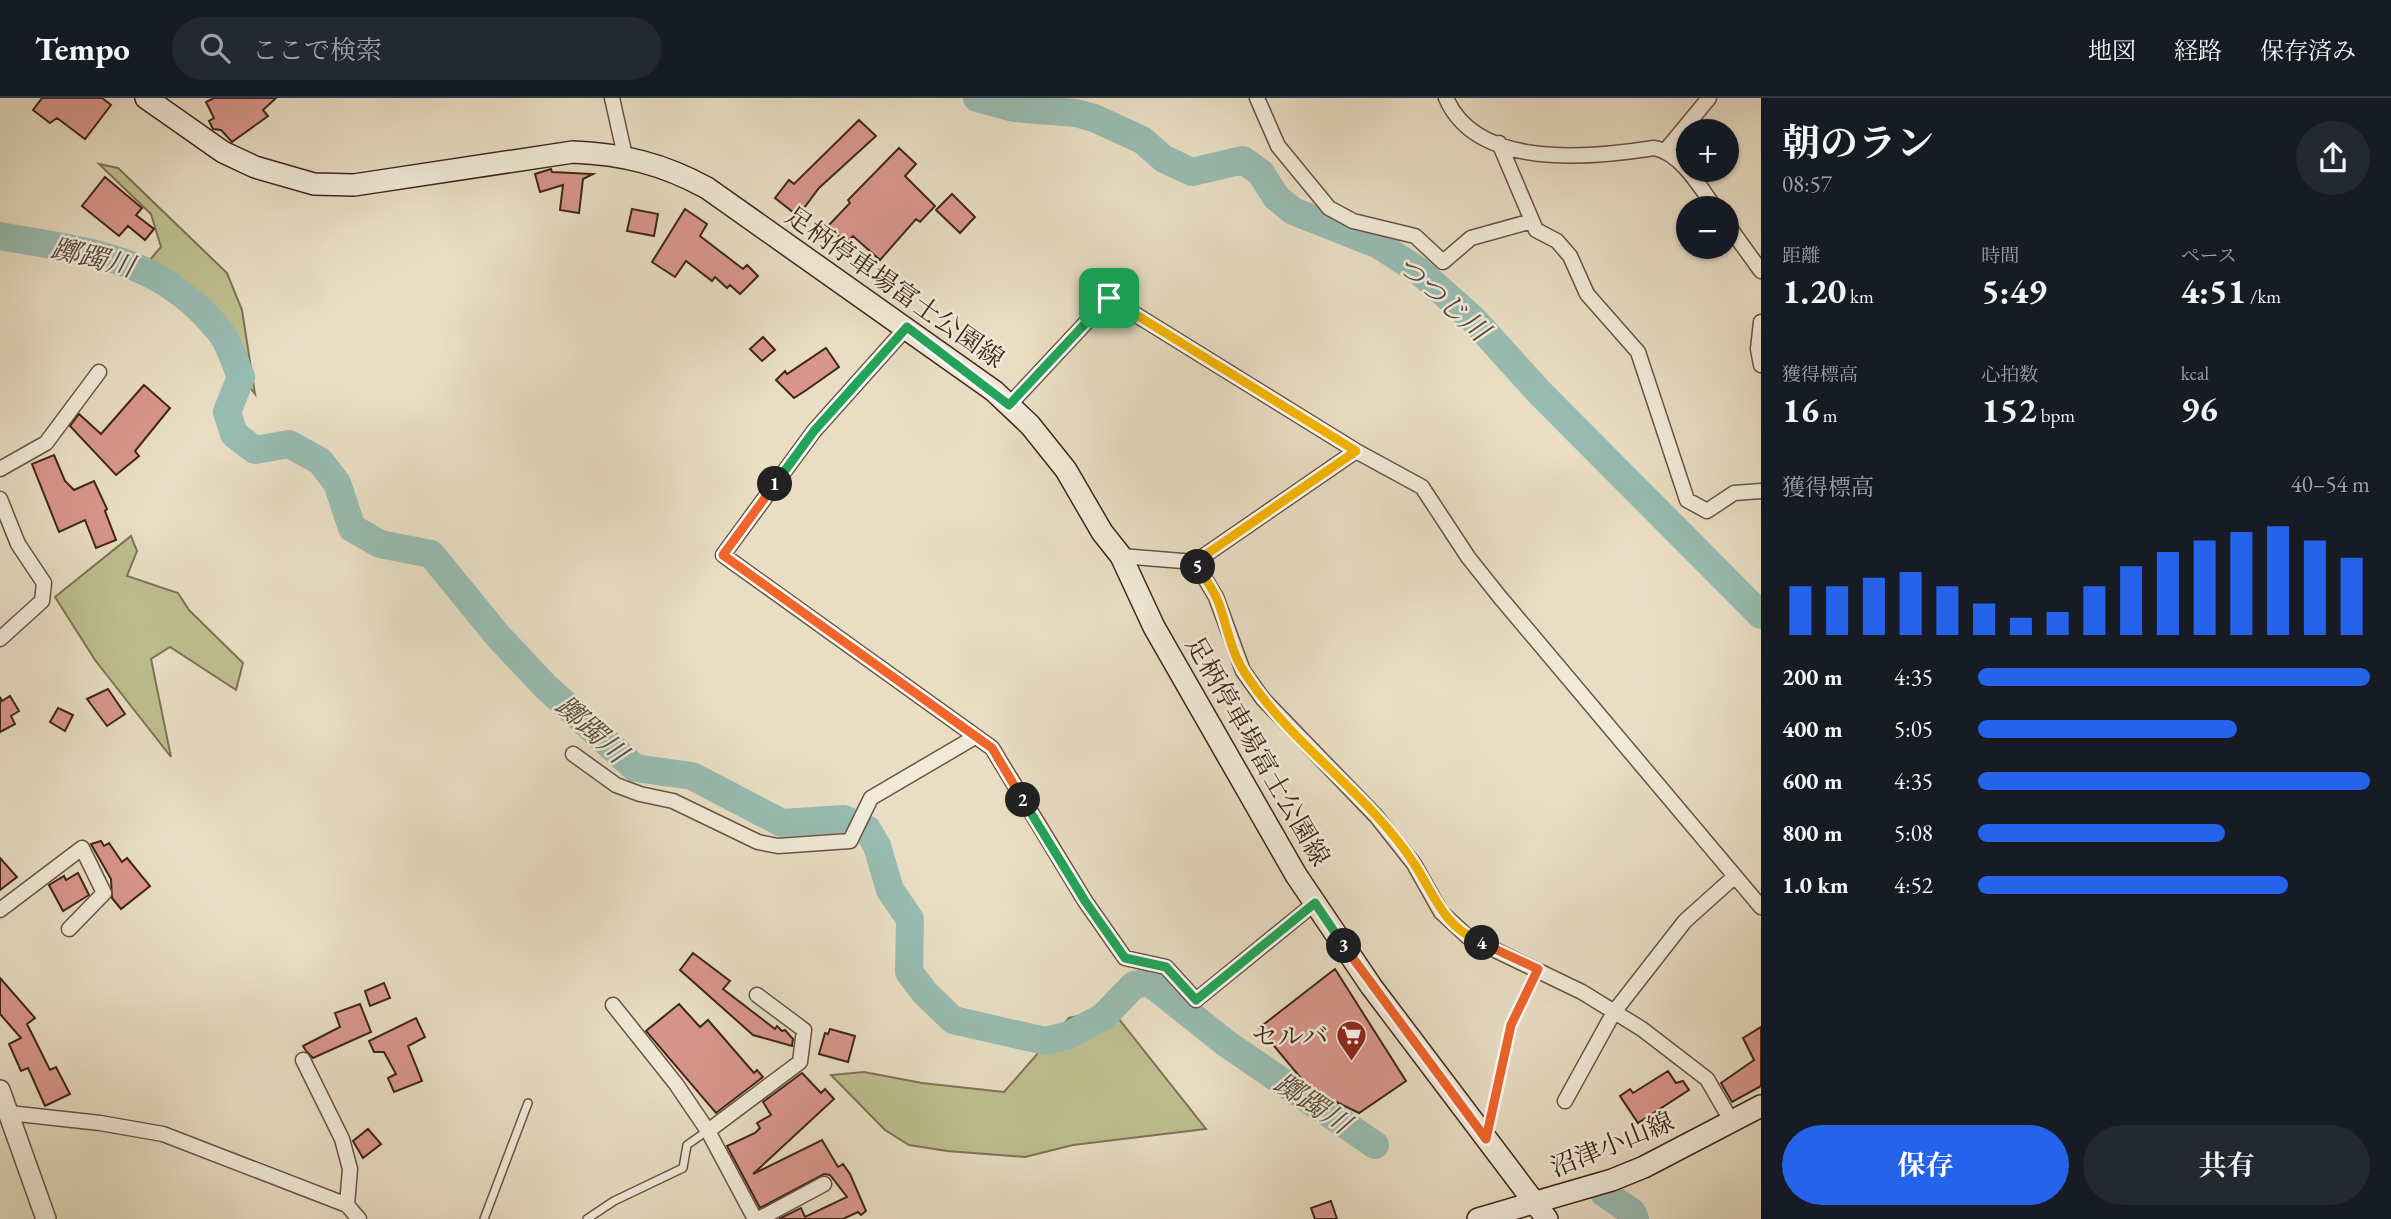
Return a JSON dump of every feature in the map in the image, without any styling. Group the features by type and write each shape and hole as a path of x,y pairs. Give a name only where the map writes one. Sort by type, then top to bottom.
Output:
{"main road":[{"name":"足柄停車場富士公園線","path":"155,101 223,152 255,167 314,184 354,185 573,152 625,156 659,164 707,188 907,327 1009,405 1066,470 1102,532 1121,556 1154,627 1199,709 1315,903 1371,986 1541,1211"},
{"name":"沼津小山線","path":"1478,1219 1541,1211 1644,1167 1761,1106"}],"street":[{"path":"612,98 625,156"},
{"path":"1257,98 1278,146 1329,208 1353,222 1415,236 1443,262 1471,238 1532,221"},
{"path":"1446,98 1454,115 1464,125 1499,143 1539,155 1579,158 1654,148 1666,149 1707,196"},
{"path":"1666,149 1709,98"},
{"path":"1499,143 1536,230 1557,241 1570,256 1587,294 1638,352 1687,500 1707,511 1734,493 1761,491"},
{"path":"1739,241 1761,271"},
{"path":"1009,405 1109,298 1356,451 1422,487 1468,556 1499,596 1761,907"},
{"path":"1761,322 1758,349 1761,365"},
{"path":"907,327 814,431 723,555 992,748 1085,901 1125,958 1166,967 1196,1000 1315,903"},
{"path":"0,469 46,443 99,372"},
{"path":"1121,556 1195,562 1356,451"},
{"path":"0,499 18,544 44,583 42,601 0,639"},
{"path":"1195,562 1216,597 1244,671 1264,699 1376,816 1415,864 1441,912 1468,937 1538,969 1614,1012 1707,1079 1732,1122"},
{"path":"573,754 616,785 640,794 673,801 758,842 778,846 850,841 871,798 975,737"},
{"path":"0,910 82,848 104,893 69,929"},
{"path":"1565,1101 1614,1012 1685,921 1734,877"},
{"path":"708,1131 800,1062 804,1030 757,995"},
{"path":"613,1005 676,1084 708,1131 757,1219 824,1184"},
{"path":"303,1060 342,1139 350,1169 347,1205"},
{"path":"0,1090 46,1219"},
{"path":"9,1113 100,1123 163,1134 347,1205 359,1219"}],"lane":[{"path":"1486,1139 1511,1025 1538,969"},
{"path":"484,1219 528,1102"},
{"path":"587,1219 614,1201 683,1168 687,1145 708,1131"}],"green space":[{"path":"99,164 118,168 227,273 242,310 255,394 149,261 161,247 151,214"},
{"path":"131,536 137,551 127,576 178,593 189,610 243,663 236,690 170,647 151,659 171,757 95,660 55,597"},
{"path":"1111,1009 1206,1129 1073,1145 1025,1157 947,1151 909,1145 885,1130 831,1075 864,1072 922,1083 1004,1092 1069,1018"}],"building":[{"path":"42,98 102,98 111,105 85,139 57,118 50,123 33,110"},
{"path":"214,98 276,98 263,110 268,116 232,142 221,130 213,129 209,121 214,118 206,102"},
{"path":"859,120 876,136 819,188 798,216 775,198 789,180 794,184"},
{"path":"899,148 916,164 905,176 935,206 920,222 916,219 880,260 853,236 846,243 828,226 850,203 848,200"},
{"path":"551,169 552,172 593,174 583,179 579,213 560,210 563,185 540,192 535,174"},
{"path":"105,177 142,208 136,215 154,229 145,240 128,226 119,236 82,206"},
{"path":"952,194 975,217 960,233 936,210"},
{"path":"632,209 658,214 654,236 627,231"},
{"path":"685,209 707,224 700,236 743,269 747,265 758,276 740,294 730,285 727,288 715,277 712,281 686,261 675,277 652,262"},
{"path":"763,337 775,350 762,361 750,349"},
{"path":"826,348 839,367 805,391 794,398 776,380 785,371 787,374"},
{"path":"144,385 170,408 135,451 139,456 116,475 70,426 79,414 101,434"},
{"path":"54,455 65,481 74,490 94,481 107,509 105,511 116,540 96,548 85,520 59,532 32,464"},
{"path":"108,689 125,714 107,726 87,699"},
{"path":"10,696 19,711 11,716 15,724 0,732 0,697 2,701"},
{"path":"58,708 73,715 65,731 50,722"},
{"path":"101,841 104,846 109,843 122,862 127,858 150,886 121,909 112,898 111,879 91,844"},
{"path":"0,858 17,877 0,890"},
{"path":"78,873 89,895 63,911 49,885 64,876 66,880"},
{"path":"693,953 730,981 723,989 775,1029 777,1026 782,1031 785,1030 793,1039 792,1046 753,1035 680,970"},
{"path":"1335,969 1406,1081 1359,1113 1310,1089 1259,1028"},
{"path":"0,978 35,1018 27,1024 50,1070 56,1067 70,1094 45,1106 28,1068 21,1071 9,1044 21,1038 0,1014"},
{"path":"384,983 390,998 370,1006 365,991"},
{"path":"360,1004 371,1032 313,1058 306,1051 303,1046 340,1027 335,1013"},
{"path":"679,1004 700,1027 708,1020 754,1073 757,1070 763,1077 716,1113 646,1031"},
{"path":"416,1018 425,1037 408,1046 422,1081 394,1092 388,1078 396,1074 384,1052 374,1052 369,1041"},
{"path":"1761,1027 1761,1086 1732,1102 1721,1083 1754,1060 1743,1038"},
{"path":"830,1029 855,1036 848,1062 819,1054 825,1033 828,1034"},
{"path":"1668,1071 1676,1083 1683,1081 1689,1090 1638,1123 1620,1096 1630,1089 1633,1093"},
{"path":"802,1073 821,1093 825,1089 834,1099 753,1174 822,1140 838,1167 843,1164 850,1174 866,1211 861,1215 858,1212 843,1219 779,1219 801,1208 805,1217 847,1197 830,1175 824,1174 760,1208 727,1146 755,1133 760,1128 757,1123 771,1115 763,1102"},
{"path":"368,1129 381,1144 363,1158 353,1141"},
{"path":"1331,1201 1337,1219 1315,1219 1311,1208"}],"waterway":[{"name":"つつじ川","path":"977,98 1014,108 1076,113 1094,118 1142,140 1164,159 1192,172 1243,160 1261,173 1276,197 1293,211 1379,245 1419,271 1474,320 1540,393 1761,615"},
{"name":"躑躅川","path":"0,236 93,253 121,262 174,288 198,307 221,333 241,377 227,412 234,434 255,450 289,444 320,461 337,483 352,528 380,544 431,554 498,636 545,686 635,768 692,776 782,823 844,819 867,829 877,846 890,890 910,919 909,972 925,993 953,1020 1045,1041 1069,1035 1103,1017 1134,985 1149,982 1227,1044 1375,1145"},
{"name":"躑躅川","path":"1604,1193 1632,1212 1635,1219"}],"place":[{"name":"セルバ","path":"1351,1063"}],"route":[{"path":"1109,298 1356,451 1195,562 1216,597 1233,648 1244,671 1264,699 1376,816 1415,864 1441,912 1468,937 1538,969 1511,1025 1486,1139 1371,986 1315,903 1196,1000 1166,967 1125,958 1085,901 992,748 723,555 814,431 907,327 955,361 1009,405 1109,298"}]}
